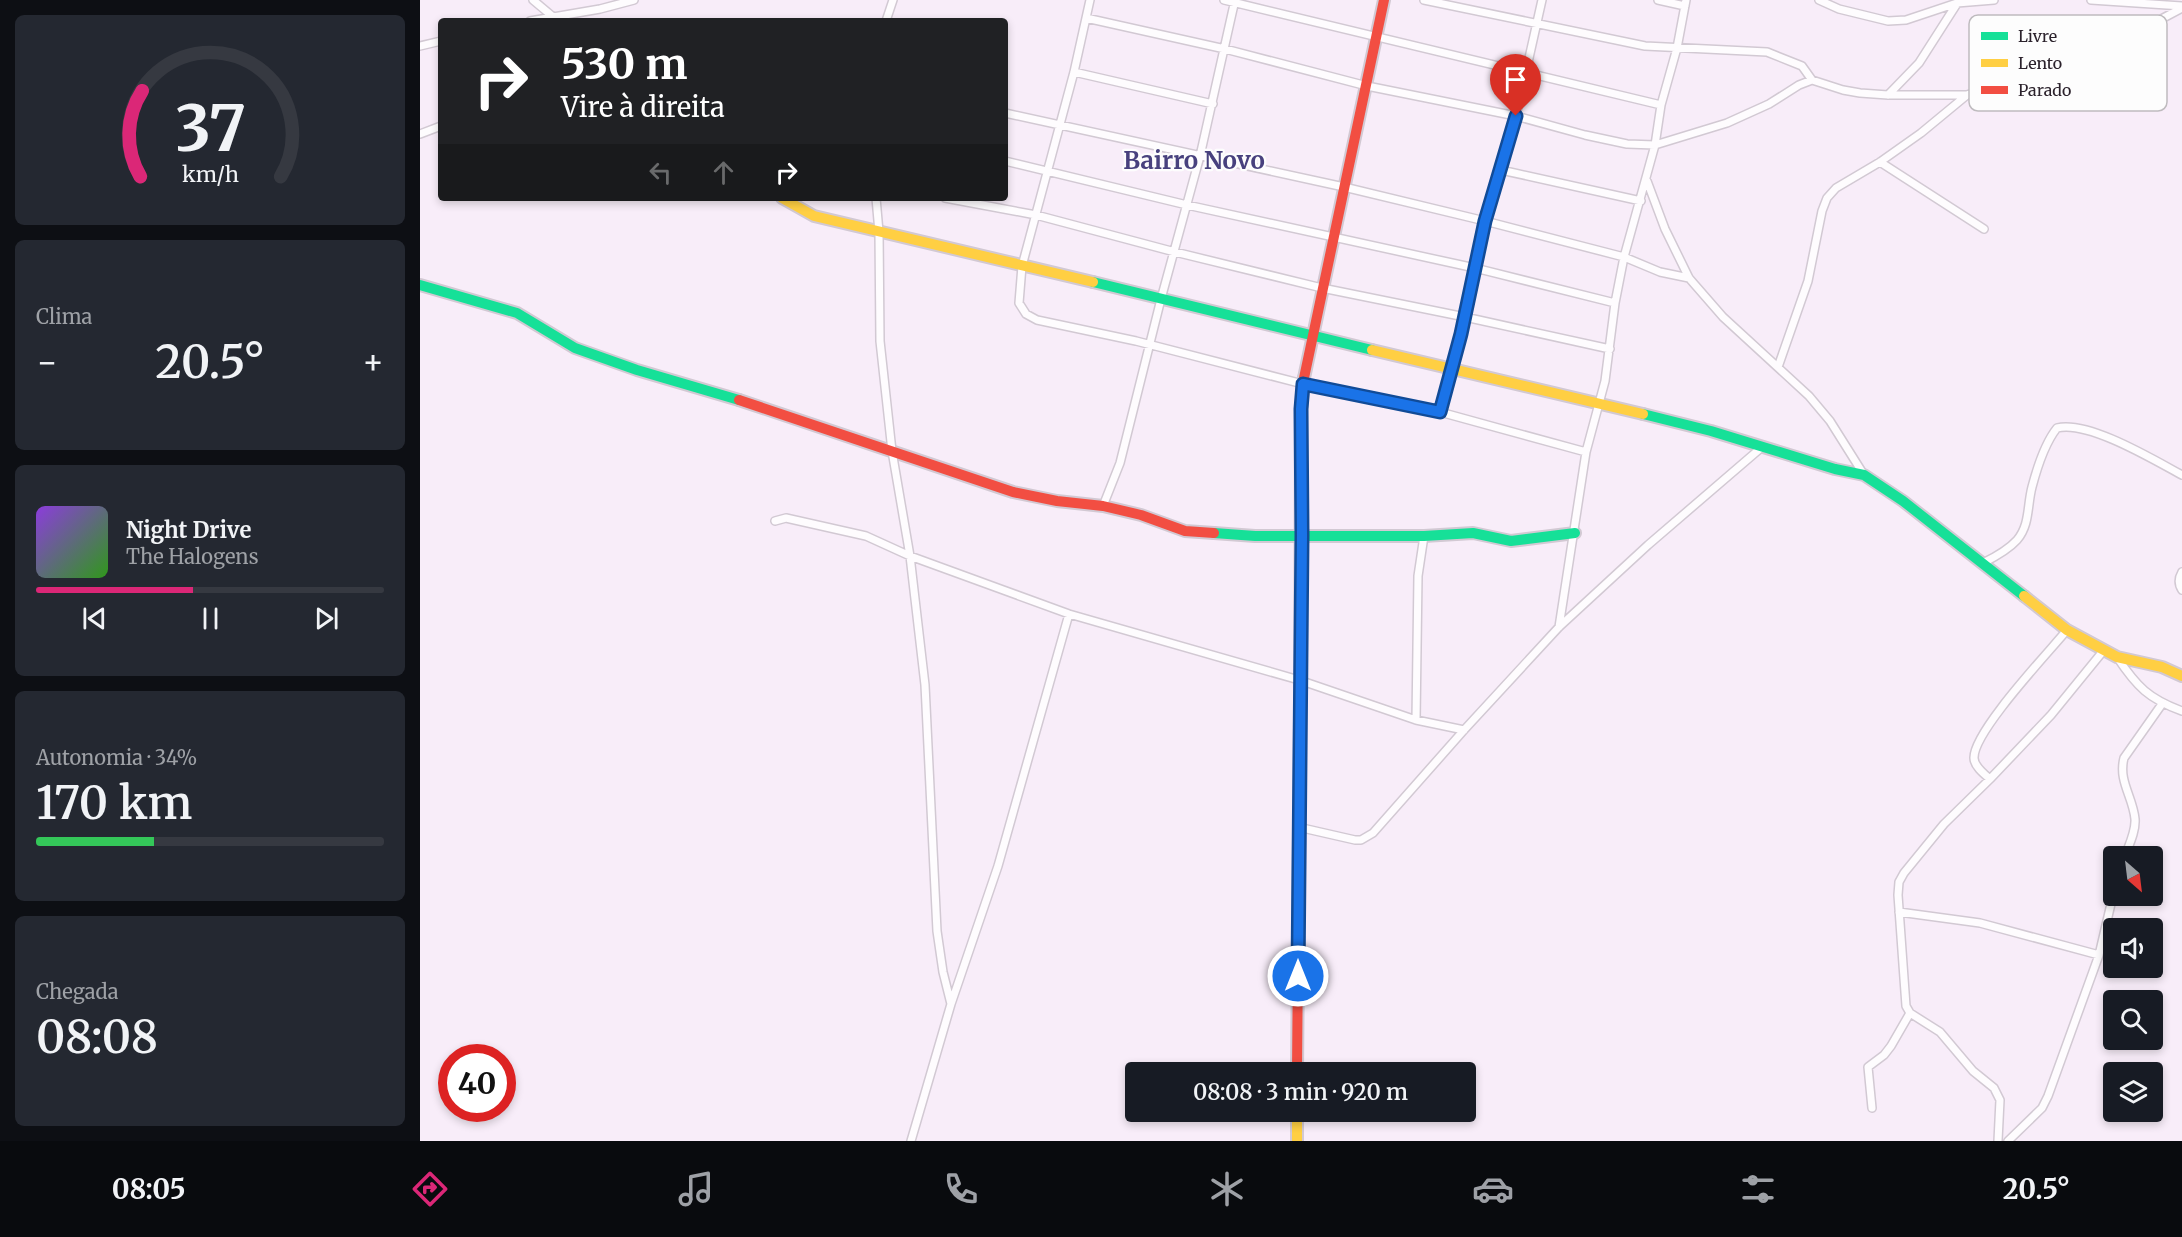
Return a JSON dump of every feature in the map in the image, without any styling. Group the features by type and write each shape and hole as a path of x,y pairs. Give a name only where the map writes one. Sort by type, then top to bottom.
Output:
{"street":[{"path":"533,0 555,18 633,0"},
{"path":"887,18 893,0"},
{"path":"1090,0 1074,72 1022,266 1019,303 1026,314 1037,320 1149,345 1303,384 1440,412 1586,452"},
{"path":"1224,0 1661,105"},
{"path":"1297,1062 1303,384 1384,0"},
{"path":"1424,0 1613,40 1677,48 1767,52 1802,66 1812,80 1843,90 1888,95 1967,95"},
{"path":"1440,412 1465,316 1485,221 1516,116 1542,0"},
{"path":"1559,627 1586,452 1599,405 1610,349 1615,303 1624,257 1647,181 1661,105 1677,48 1685,3 1658,0"},
{"path":"1819,0 1858,15 1888,21 1906,20 1958,2 1994,0"},
{"path":"2091,0 2182,7"},
{"path":"1103,506 1120,463 1213,104 1235,1"},
{"path":"1888,95 1919,63 1958,2"},
{"path":"2167,15 2182,7"},
{"path":"1086,18 1367,86 1516,116 1627,144 1655,145 1748,115 1799,85 1812,80"},
{"path":"420,46 438,42"},
{"path":"1074,72 1213,104"},
{"path":"1778,368 1808,281 1822,211 1827,198 1836,188 1880,162 1921,133 1967,95"},
{"path":"1008,114 1344,187 1485,221 1624,257 1660,272 1689,278"},
{"path":"420,134 438,127"},
{"path":"1880,162 1984,229"},
{"path":"1008,163 1048,170 1187,205 1475,268 1615,303"},
{"path":"1501,170 1641,201"},
{"path":"1647,181 1665,229 1689,278 1723,317 1809,396 1830,421 1864,475"},
{"path":"787,201 814,216 1711,431 1835,469 1864,475 1903,501 2067,630 2117,657 2154,664 2182,676"},
{"path":"876,201 879,232 880,340 892,452 910,556 925,685 937,931 943,972 951,1004"},
{"path":"961,201 1036,215 1322,288 1465,316 1610,349"},
{"path":"420,285 517,313 575,348 637,370 772,411 1013,492 1057,501 1103,506 1141,515 1185,531 1244,536 1424,536 1473,533 1511,541 1575,532"},
{"path":"1983,563 2010,546 2025,527 2032,487 2048,444 2057,428 2066,426 2086,430 2124,444 2182,475"},
{"path":"1298,827 1355,840 1367,837 1559,627 1648,544 1762,447"},
{"path":"775,521 786,518 866,536 910,556 1069,614 1299,680 1416,720 1464,730"},
{"path":"1416,720 1418,576 1424,536"},
{"path":"2182,572 2179,577 2182,590"},
{"path":"911,1141 951,1004 998,866 1069,614"},
{"path":"1990,779 1975,763 1974,757 1979,739 1993,718 2067,630"},
{"path":"1998,1141 2000,1100 1995,1088 1973,1071 1940,1032 1910,1013 1904,1001 1899,882 1944,824 2051,715 2104,650"},
{"path":"2117,657 2134,682 2162,704 2182,711"},
{"path":"2128,846 2135,827 2135,817 2123,780 2124,758 2162,704"},
{"path":"2008,1141 2046,1102 2099,955 2110,906"},
{"path":"1899,912 1980,923 2099,955"},
{"path":"1872,1108 1868,1067 1884,1055 1891,1046 1910,1013"},
{"path":"1297,1122 1297,1141"}],"traffic: fast":[{"path":"1093,282 1372,350"},
{"path":"420,285 517,313 575,348 637,370 739,400"},
{"path":"1643,414 1711,431 1835,469 1864,475 1903,501 2024,596"},
{"path":"1214,533 1255,536 1424,536 1473,533 1511,541 1575,533"}],"traffic: slow":[{"path":"787,201 814,216 1093,282"},
{"path":"1372,350 1643,414"},
{"path":"1300,721 1301,409 1304,378"},
{"path":"2024,596 2067,630 2117,657 2162,667 2182,676"},
{"path":"1297,1122 1297,1141"}],"traffic: jam":[{"path":"1304,378 1384,0"},
{"path":"739,400 1013,492 1057,501 1103,506 1141,515 1185,531 1214,533"},
{"path":"1297,1062 1300,721"}],"district":[{"name":"Bairro Novo","path":"1194,161"}],"route":[{"path":"1298,976 1303,384 1440,412 1461,334 1485,221 1516,116"}]}
